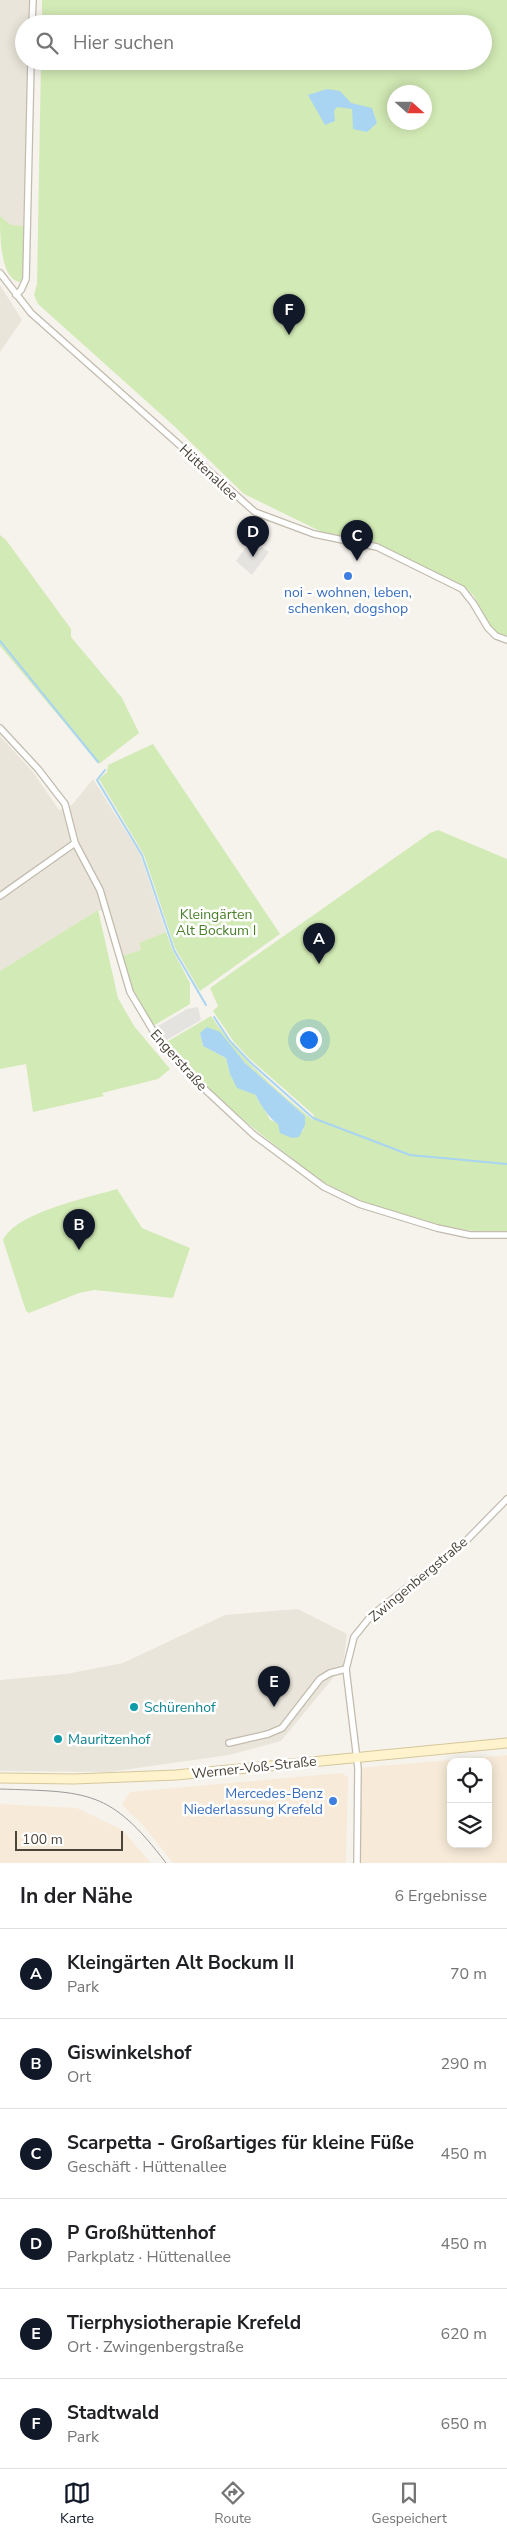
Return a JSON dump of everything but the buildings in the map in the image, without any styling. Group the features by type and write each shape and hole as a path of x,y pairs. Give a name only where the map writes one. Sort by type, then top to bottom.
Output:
{"main road":[{"name":"Werner-Voß-Straße","path":"0,1778 74,1779 176,1776 507,1742"}],"street":[{"path":"32,15 33,0"},
{"path":"16,295 21,290 26,279 31,70"},
{"name":"Hüttenallee","path":"0,273 31,313 255,512 314,534 377,547 462,589 488,628 496,636 507,640"},
{"name":"Engerstraße","path":"0,728 38,769 65,804 76,843 100,890 130,992 152,1032 180,1064 232,1115 297,1168 324,1186 359,1204 462,1233 484,1236 507,1236"},
{"path":"0,896 76,843"},
{"name":"Zwingenbergstraße","path":"357,1863 359,1843 357,1756 346,1669 354,1637 371,1616 464,1543 507,1499"},
{"path":"229,1743 268,1734 282,1728 320,1679 330,1673 346,1669"}],"shaded area":[{"path":"0,0 29,0 28,15 15,15 15,70 28,70 25,226 11,225 0,216"},
{"path":"0,285 22,320 0,352"},
{"path":"251,540 269,552 252,575 236,561"},
{"path":"0,736 33,772 59,810 72,805 93,779 140,854 166,932 139,943 141,950 122,956 110,913 98,910 0,971"},
{"path":"198,1007 201,1020 165,1041 153,1029 187,1009"},
{"path":"298,1609 347,1634 343,1666 281,1741 229,1755 109,1772 0,1771 0,1680 66,1674 123,1663 225,1615"},
{"path":"507,1755 507,1863 357,1863 358,1768 447,1760 447,1848 492,1848 492,1758 473,1758"},
{"path":"342,1773 348,1777 346,1863 173,1863 143,1825 122,1805 130,1792"},
{"path":"0,1804 77,1808 122,1830 151,1863 0,1863"}],"green space":[{"path":"42,0 507,0 507,636 492,631 474,596 466,588 374,542 322,532 244,494 173,425 38,304 34,295 37,284 41,70 492,70 492,15 42,15"},
{"path":"0,216 11,225 25,226 24,278 19,282 8,273 2,254"},
{"path":"0,535 6,540 71,629 71,637 122,698 139,733 99,764 0,646"},
{"name":"Kleingärten Alt Bockum I","path":"153,744 280,934 200,991 175,948 144,855 99,779 107,772 108,765"},
{"path":"438,830 507,859 507,1233 451,1228 423,1222 369,1204 318,1179 294,1164 293,1159 226,1104 194,1075 165,1043 211,1016 245,1059 285,1097 313,1120 314,1115 250,1059 234,1042 213,1011 218,1006 210,988 430,833","holes":["200,1033 225,1039 245,1063 305,1116 303,1131 270,1120 256,1095 242,1088 232,1078 226,1058 203,1046"]},
{"path":"98,910 118,998 134,1026 170,1069 158,1079 102,1093 104,1096 33,1112 26,1064 0,1069 0,971"},
{"path":"166,932 172,949 190,983 190,1004 153,1026 133,990 122,956 141,950 139,943"},
{"path":"117,1189 142,1228 190,1248 173,1298 94,1290 79,1293 29,1313 26,1311 3,1240 22,1221 37,1214 54,1207"}],"water":[{"path":"327,89 340,91 351,103 372,108 377,123 367,132 353,129 352,109 337,107 334,111 335,121 325,125 308,95"},
{"path":"207,1027 220,1032 245,1063 305,1116 305,1125 299,1137 292,1138 280,1133 278,1124 265,1111 256,1095 237,1088 230,1074 226,1058 203,1046 200,1033"}],"waterway":[{"path":"0,641 98,762"},
{"path":"105,770 97,780 142,855 174,950 206,1005"},
{"path":"214,1017 230,1041 250,1062 313,1118 410,1155 507,1164"}],"tram line":[{"path":"0,1789 55,1791 95,1799 112,1808 129,1821 166,1863"}],"place":[{"name":"Stadtwald","path":"289,335"},
{"name":"P Großhüttenhof","path":"253,557"},
{"name":"Scarpetta - Großartiges für kleine Füße","path":"357,561"},
{"name":"noi - wohnen, leben, schenken, dogshop","path":"348,576"},
{"name":"Kleingärten Alt Bockum II","path":"319,964"},
{"name":"Giswinkelshof","path":"79,1250"},
{"name":"Schürenhof","path":"134,1707"},
{"name":"Tierphysiotherapie Krefeld","path":"274,1707"},
{"name":"Mauritzenhof","path":"58,1739"},
{"name":"Mercedes-Benz Niederlassung Krefeld","path":"333,1801"}]}
